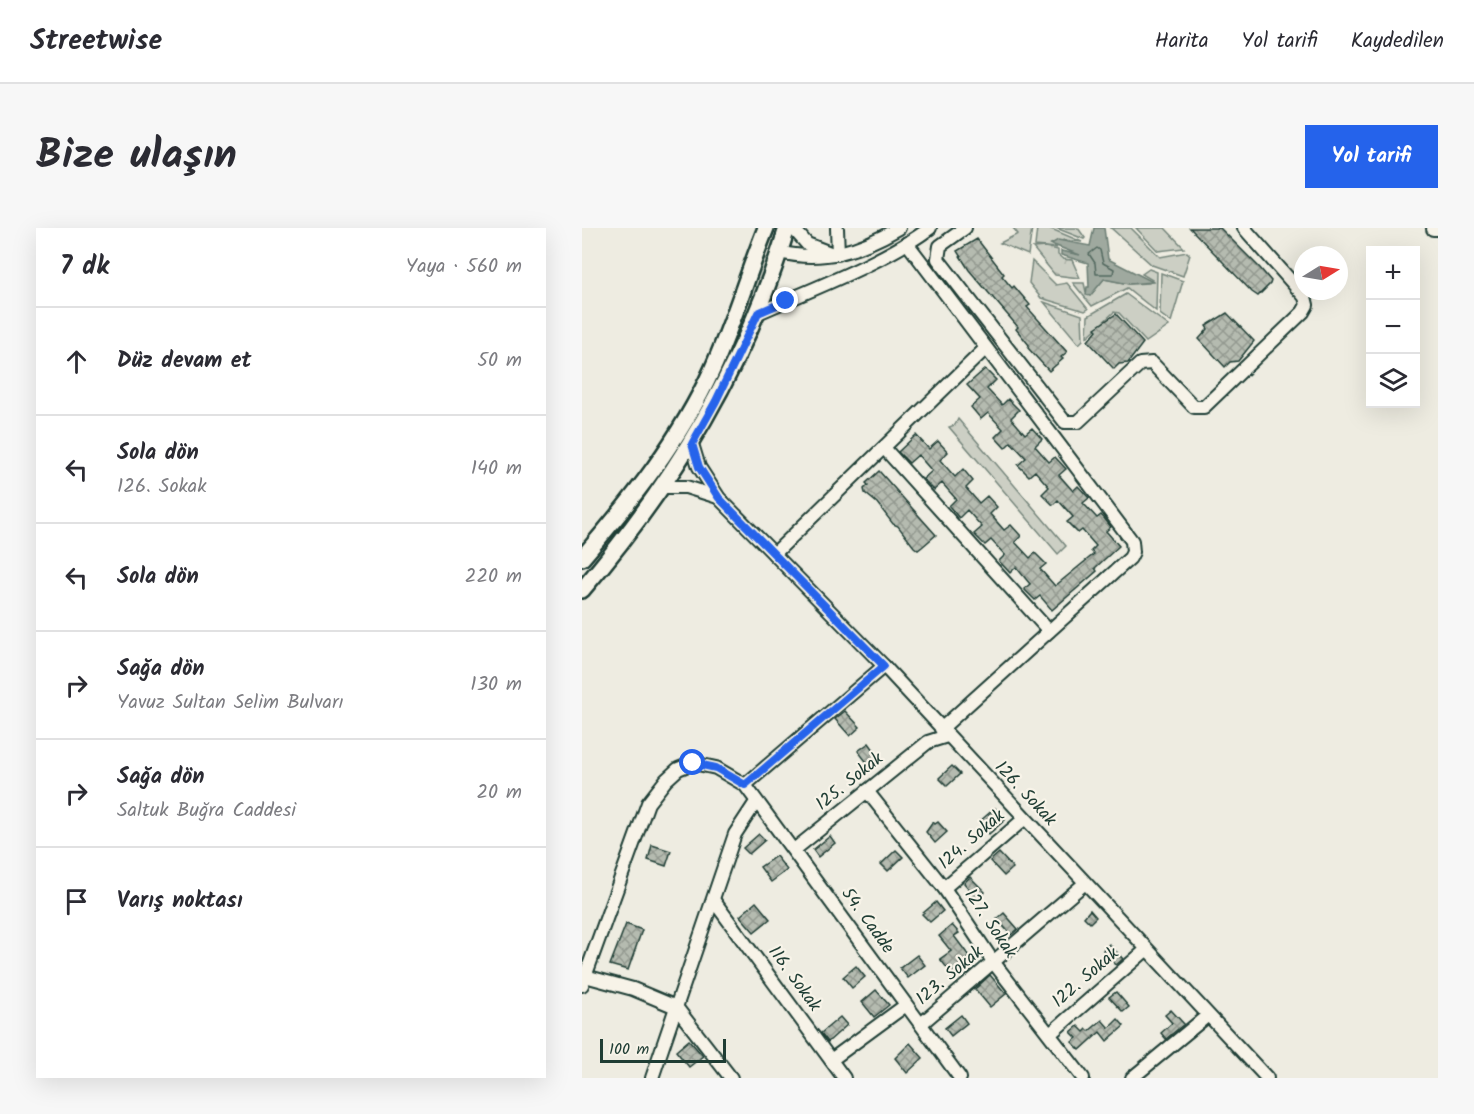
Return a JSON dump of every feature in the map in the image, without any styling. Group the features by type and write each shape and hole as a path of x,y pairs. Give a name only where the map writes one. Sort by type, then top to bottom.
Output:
{"main road":[{"path":"582,558 637,491 689,413 711,370 766,228"},
{"path":"582,590 692,444 716,401 758,313 787,228"},
{"path":"759,246 779,252"},
{"path":"736,308 758,313"}],"street":[{"path":"793,228 807,244 836,254"},
{"path":"836,254 837,228"},
{"path":"779,252 809,257 836,254 863,247 899,228"},
{"path":"758,313 833,280 907,243 930,228"},
{"path":"965,228 940,246 938,259 1065,422 1072,424 1078,422 1140,364 1146,362 1152,363 1194,407 1204,407 1303,312 1306,305 1305,297 1244,228"},
{"path":"907,243 1132,541 1133,552 1130,558 928,742"},
{"path":"774,554 885,449 986,348"},
{"name":"126. Sokak","path":"692,444 699,467 719,498 884,666 1266,1078"},
{"path":"885,449 1049,631"},
{"path":"661,487 686,487 719,498"},
{"path":"731,1078 676,1007 633,989 584,981 648,803 678,769 693,763 716,768 745,785 884,666"},
{"name":"125. Sokak","path":"794,850 941,729"},
{"name":"54. Cadde","path":"745,785 960,1078"},
{"name":"127. Sokak","path":"867,792 944,888 994,963 1083,1078"},
{"path":"652,1078 735,834 756,802"},
{"name":"124. Sokak","path":"944,888 1024,819"},
{"name":"123. Sokak","path":"921,1024 1084,884"},
{"name":"116. Sokak","path":"714,901 844,1078"},
{"name":"122. Sokak","path":"1050,1034 1146,951"},
{"path":"831,1060 906,1005"},
{"path":"1132,1078 1207,1016"}],"green space":[{"path":"1013,228 1032,228 1028,255 1000,243 1018,234"},
{"path":"1037,228 1049,228 1082,242 1064,240 1051,244 1057,248 1035,246"},
{"path":"1056,228 1078,228 1085,238 1084,239"},
{"path":"1111,228 1131,228 1160,257 1187,252 1190,255 1183,276 1152,265"},
{"path":"1136,228 1165,228 1184,248 1158,251"},
{"path":"1045,247 1058,250 1058,255 1063,259 1072,260 1080,278 1055,275 1033,248"},
{"path":"761,258 766,259 769,264 753,302 746,302"},
{"path":"1032,261 1056,285 1067,283 1088,309 1085,311 1041,298 1029,283"},
{"path":"1149,269 1157,272 1156,311 1127,288 1092,306 1073,283 1084,283 1086,292 1090,296 1104,279 1129,284 1149,283 1152,280 1142,274"},
{"path":"1161,273 1183,281 1171,322 1160,314"},
{"path":"1126,294 1169,326 1146,342 1119,313 1114,312 1087,337 1088,316"},
{"path":"1044,302 1082,315 1083,340 1079,344"},
{"path":"958,419 1066,546 1058,554 949,427 955,425"}],"water":[{"path":"1094,228 1104,228 1108,259 1153,282 1129,284 1104,279 1090,296 1086,295 1087,287 1089,287 1088,263 1061,255 1061,251 1080,255 1051,244 1058,240 1090,246"}],"building":[{"path":"1190,228 1220,228 1260,268 1271,281 1270,284 1258,296 1252,292"},
{"path":"977,239 1004,274 1002,276 1012,288 1014,286 1030,305 1027,307 1067,352 1061,357 1063,359 1049,371 1028,348 1029,345 1016,329 1018,327 969,270 957,251"},
{"path":"1227,313 1254,341 1238,361 1230,362 1225,367 1199,339 1208,329 1206,326"},
{"path":"1116,314 1143,343 1128,363 1119,364 1114,369 1088,341 1097,330 1095,328"},
{"path":"985,369 996,380 987,389 1002,405 1008,399 1019,410 1011,418 1025,434 1032,428 1042,439 1035,446 1049,462 1055,457 1066,469 1059,475 1073,491 1078,486 1089,498 1083,503 1097,518 1101,515 1104,518 1111,527 1106,531 1119,546 1095,568 1097,571 1052,610 1040,596 1035,600 1024,589 1030,584 1016,567 1010,573 999,561 1005,555 991,540 985,545 974,534 982,527 967,510 959,518 949,506 956,499 942,483 934,490 923,479 932,471 918,455 909,463 898,452 916,435 929,449 938,441 948,452 940,460 955,477 963,469 973,481 966,488 979,503 987,496 997,507 990,514 1004,530 1011,525 1021,536 1015,542 1030,558 1035,553 1046,564 1040,569 1055,586 1094,554 1091,551 1096,546 1082,530 1078,533 1067,522 1073,517 1058,500 1053,505 1042,494 1049,487 1035,471 1029,476 1018,465 1026,458 1011,442 1005,448 995,437 1003,429 988,413 981,419 971,407 980,399 967,385"},
{"path":"879,471 936,535 918,550 877,503 865,493 864,489 868,485 866,483"},
{"path":"845,711 860,727 850,736 835,719"},
{"path":"869,743 882,761 872,769 858,751"},
{"path":"952,766 960,774 947,786 939,778"},
{"path":"995,808 1005,820 989,834 979,822"},
{"path":"933,822 935,824 938,822 947,832 935,843 926,832"},
{"path":"759,834 765,840 749,854 743,848"},
{"path":"830,836 835,843 818,857 813,850"},
{"path":"652,845 671,851 666,866 648,860"},
{"path":"896,850 903,857 888,871 881,864"},
{"path":"999,853 1013,868 1004,876 990,861"},
{"path":"776,856 787,870 771,882 760,867"},
{"path":"970,877 985,892 975,902 967,894 970,890 964,883"},
{"path":"756,902 770,919 754,932 740,916"},
{"path":"936,902 943,911 930,922 922,914"},
{"path":"1090,910 1096,917 1090,923 1084,917"},
{"path":"1004,913 1018,929 1011,935 997,919"},
{"path":"626,924 642,930 628,970 610,965"},
{"path":"952,925 959,933 954,936 969,956 967,958 972,965 955,978 940,959 951,951 939,936"},
{"path":"1109,944 1123,959 1116,965 1103,950"},
{"path":"917,955 925,965 908,978 900,968"},
{"path":"856,966 865,977 852,988 843,977"},
{"path":"990,975 1006,994 990,1007 975,989"},
{"path":"876,990 889,1005 874,1017 862,1002"},
{"path":"1116,992 1129,1007 1123,1012 1109,997"},
{"path":"1171,1010 1184,1024 1166,1039 1161,1033 1172,1023 1165,1015"},
{"path":"961,1015 967,1023 951,1036 945,1028"},
{"path":"840,1017 847,1025 828,1042 821,1033"},
{"path":"1118,1019 1124,1026 1107,1041 1100,1032 1080,1050 1072,1042 1077,1038 1071,1032 1078,1026 1084,1032 1087,1029 1089,1031 1102,1020 1109,1028"},
{"path":"689,1040 703,1056 689,1067 676,1051"},
{"path":"910,1043 923,1058 907,1073 895,1058"}],"route":[{"path":"693,763 716,768 745,785 884,666 719,498 695,458 692,444 716,401 758,313 786,301"}]}
